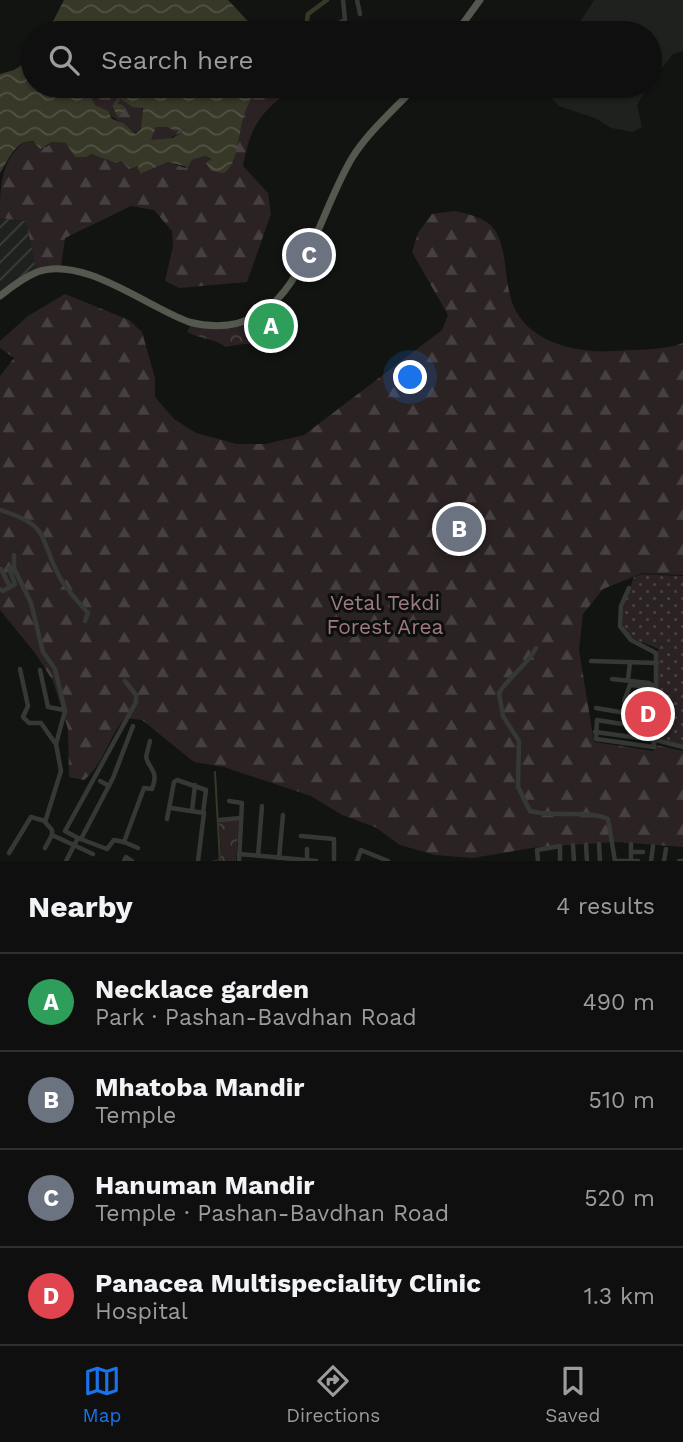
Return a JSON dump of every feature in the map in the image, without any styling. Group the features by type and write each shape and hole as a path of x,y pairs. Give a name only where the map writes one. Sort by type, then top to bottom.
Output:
{"main road":[{"path":"465,21 480,0"},
{"path":"0,296 38,272 66,270 92,277 173,315 208,326 229,326 248,320 267,310 282,297 293,280 352,158 405,98"}],"street":[{"path":"343,0 343,21"},
{"path":"357,0 360,14"},
{"path":"0,510 26,519 40,529 62,581 88,613 85,621"},
{"path":"0,589 15,583 11,568 14,555"},
{"path":"10,587 1,569 11,568"},
{"path":"11,568 31,603 45,657 55,669 65,710 56,744"},
{"path":"629,587 621,606 620,628 631,640 656,651 655,740"},
{"path":"536,648 529,662 507,680 499,696 503,716 519,741 517,787 530,811 535,813 552,811 608,819 615,861 638,861"},
{"path":"591,661 657,663"},
{"path":"628,680 630,662"},
{"path":"20,668 28,706 23,717 29,723 41,723 56,744 61,771 45,821"},
{"path":"40,670 48,707 65,710"},
{"path":"612,679 655,687"},
{"path":"125,681 136,695 136,702 65,831 106,849 114,841 138,848"},
{"path":"624,701 630,685 655,687"},
{"path":"596,708 655,716"},
{"path":"629,710 655,716"},
{"path":"654,729 597,720 596,732 655,740 683,747"},
{"path":"66,861 109,786 133,726"},
{"path":"124,842 144,788 152,789 154,783 155,769 146,757 150,741"},
{"path":"167,819 174,782 182,780 206,790 198,861"},
{"path":"100,781 109,786"},
{"path":"192,811 195,785"},
{"path":"229,801 242,802 239,858 316,861"},
{"path":"254,858 262,806"},
{"path":"171,808 204,813"},
{"path":"279,858 283,815"},
{"path":"9,853 31,817 45,821 52,830 45,848"},
{"path":"219,820 241,818"},
{"path":"52,835 93,853"},
{"path":"301,836 335,840 334,861"},
{"path":"599,844 600,861"},
{"path":"631,844 631,861"},
{"path":"573,845 573,861"},
{"path":"586,845 587,861"},
{"path":"538,861 537,850 560,846 560,861"},
{"path":"651,861 653,846"},
{"path":"306,861 307,849"},
{"path":"664,861 666,849"},
{"path":"357,861 361,850 388,861"},
{"path":"631,852 643,852"},
{"path":"124,861 126,857 132,861"}],"shaded area":[{"path":"594,0 683,0 683,51 673,54 662,68 662,21 581,21"},
{"path":"552,98 641,98 637,105 642,127 633,132 611,128 595,118 559,106"},
{"path":"0,218 26,221 36,269 0,293"}],"green space":[{"path":"91,98 117,98 112,107 117,116 119,99 142,107 142,125 138,134 95,105"},
{"path":"281,98 263,115 252,132 243,166 268,193 271,214 247,282 179,288 165,281 173,246 172,231 154,210 131,206 65,238 61,267 36,269 26,221 0,218 1,184 7,164 19,147 28,140 46,147 52,142 66,143 79,156 87,157 91,154 116,163 121,161 129,169 138,166 140,174 168,162 185,168 192,160 205,156 211,160 234,161 241,120 249,100"},
{"path":"156,127 167,127 175,131 187,129 165,141 151,140"},
{"name":"Vetal Tekdi Forest Area","path":"454,211 472,215 493,227 502,246 508,288 516,311 525,324 537,334 567,347 599,351 658,349 683,343 683,575 643,573 603,589 583,614 579,650 594,742 653,751 656,745 683,751 683,847 617,842 538,847 472,858 435,855 400,845 375,827 342,815 311,796 224,767 194,762 142,720 125,718 91,774 84,780 69,777 68,729 53,681 35,653 0,610 0,376 14,358 0,348 0,341 28,316 65,294 129,320 142,332 155,378 155,397 174,419 196,433 237,444 266,444 304,435 442,330 448,315 412,252 418,233 432,214"},
{"path":"283,306 294,317 295,326 270,342 226,347 187,332 191,325 219,329 239,327"},
{"path":"643,574 683,576 683,745 658,739 658,649 633,638 623,626 623,609 634,577"},
{"path":"239,820 236,861 212,861 221,858 219,821"}],"water":[{"path":"64,0 228,0 248,21 53,21"},
{"path":"21,66 21,98 92,98 95,105 108,111 112,119 123,123 136,134 141,129 143,108 133,107 120,99 118,104 123,105 124,111 117,116 112,106 117,98 253,98 244,115 234,159 224,173 211,171 206,163 211,159 205,156 192,160 188,167 168,162 140,174 138,166 129,169 121,161 116,163 91,154 87,157 75,157 66,143 52,142 40,149 33,141 17,147 0,173 0,74","holes":["156,127 167,127 175,131 186,129 173,138 151,140"]}],"waterway":[{"path":"307,21 308,14 327,0"},
{"path":"215,772 220,861"}],"place":[{"name":"Hanuman Mandir","path":"309,255"},
{"name":"Necklace garden","path":"271,326"},
{"name":"Mhatoba Mandir","path":"459,529"},
{"name":"Panacea Multispeciality Clinic","path":"648,714"}]}
